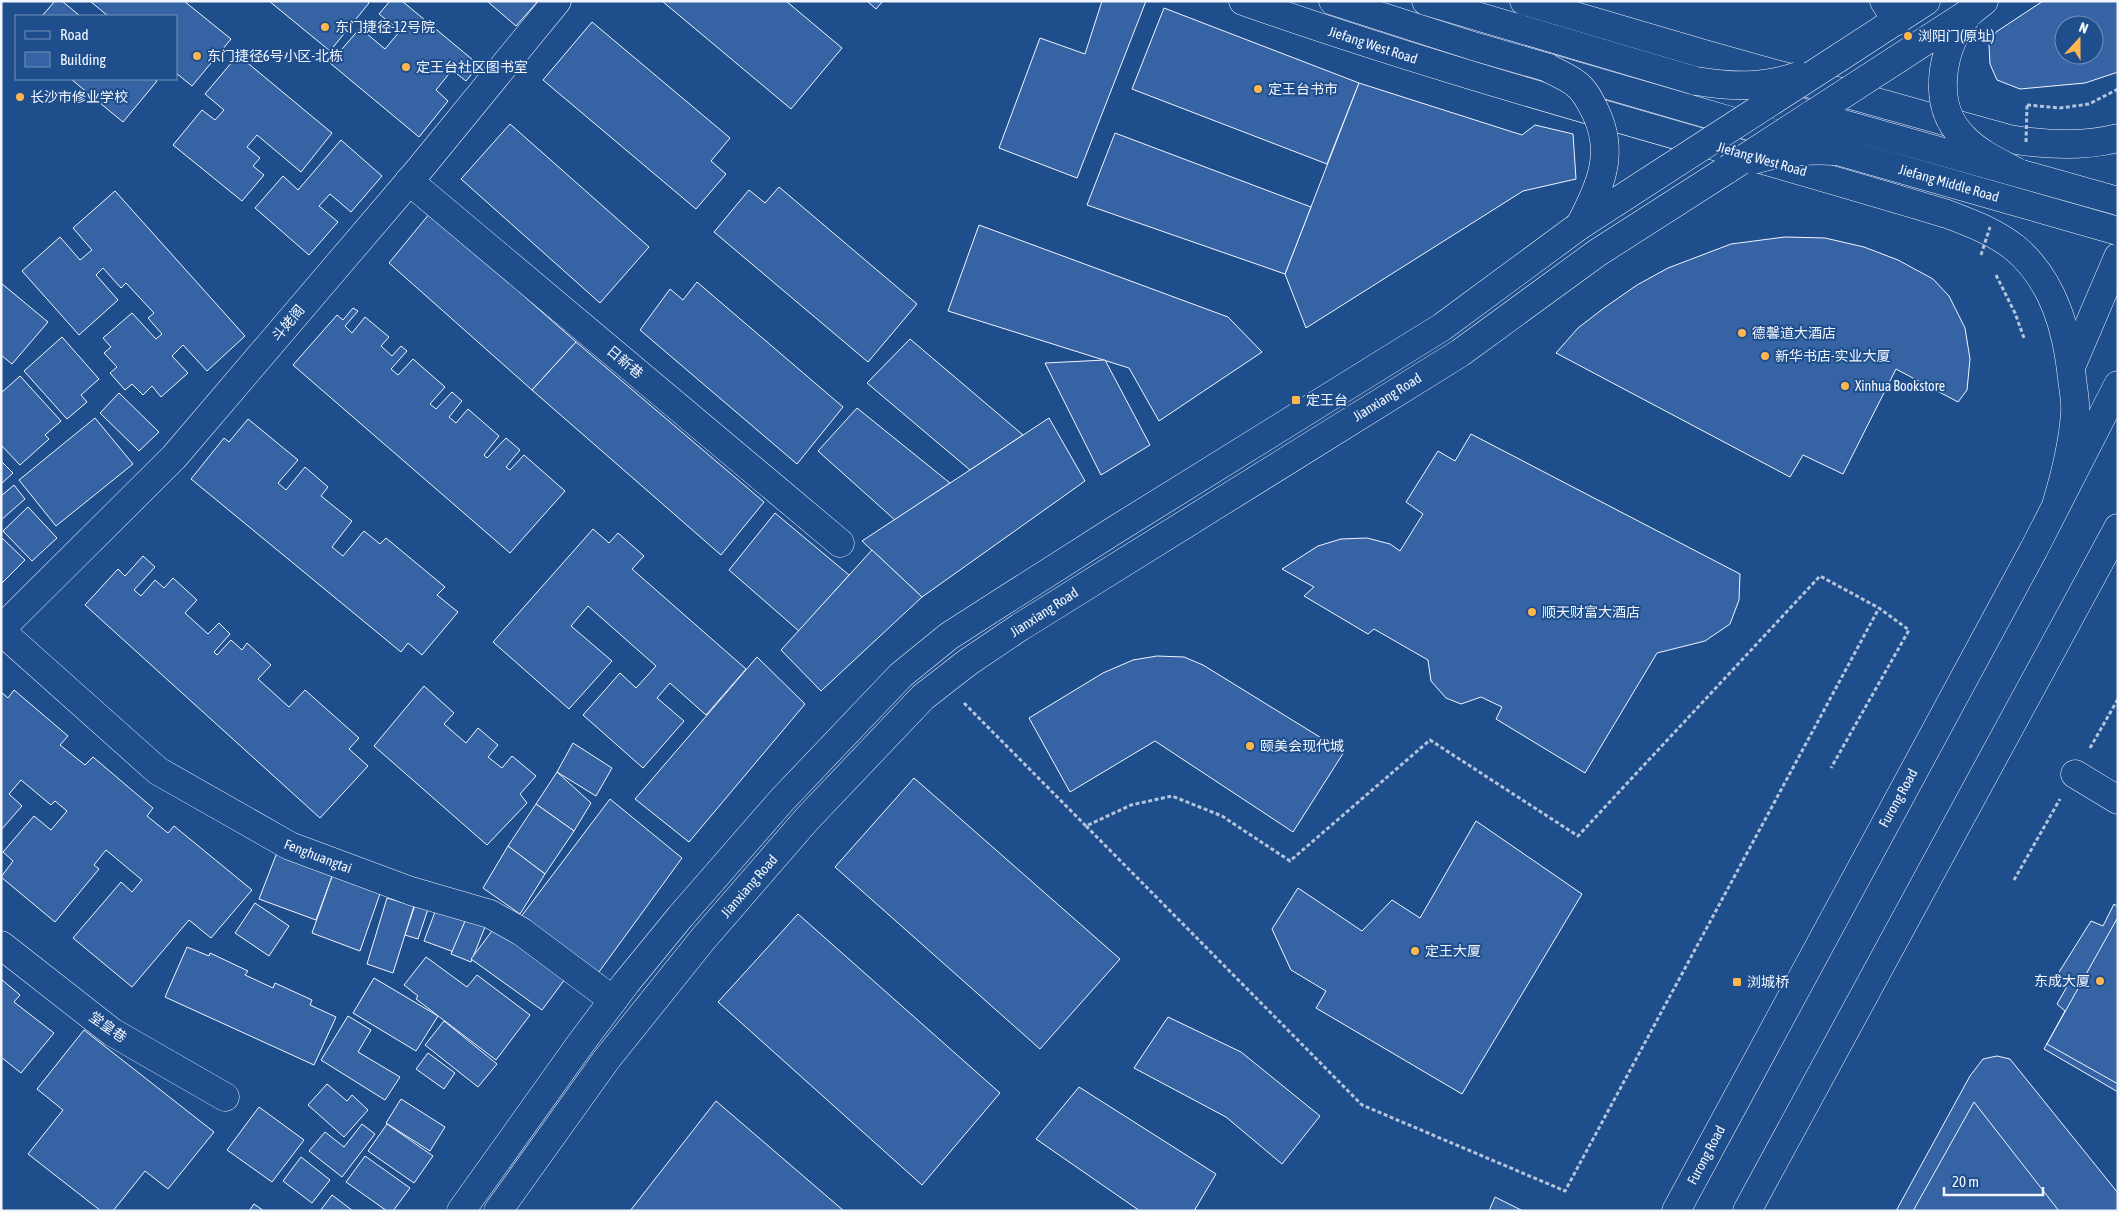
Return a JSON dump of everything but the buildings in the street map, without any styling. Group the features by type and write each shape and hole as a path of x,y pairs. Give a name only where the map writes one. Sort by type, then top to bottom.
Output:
{"main road":[{"name":"斗姥阁","path":"6,618 174,457 409,181 557,1"},
{"name":"Jiefang West Road","path":"1244,1 1342,36 1464,73 1947,214 1998,236 2016,249 2037,272 2054,299 2064,331 2071,367 2075,410 2070,460 2058,502"},
{"name":"Jiefang West Road","path":"1333,1 1463,43 1780,134"},
{"path":"1426,1 1811,115"},
{"path":"1524,1 1714,57 2009,139 2039,144 2077,143 2118,138"},
{"path":"461,1211 613,1000 680,917 782,800 908,669 949,636 1090,545 1442,327 1579,226 1840,57 1890,11 1926,1"},
{"path":"1728,169 1977,7"},
{"path":"1977,7 1956,30 1948,50 1944,70 1943,91 1946,112 1962,136 1977,150 2021,161"},
{"path":"1696,81 1734,86 1757,86 1780,82 1840,57"},
{"path":"1548,68 1576,84 1589,98 1600,120 1605,139 1606,160 1601,180 1594,200 1579,226"},
{"name":"Jiefang Middle Road","path":"1811,115 2021,161 2118,201"},
{"name":"Jiefang Middle Road","path":"1780,134 2118,231"},
{"path":"1728,169 1773,154 1808,149 1835,151"},
{"name":"Jianxiang Road","path":"498,1211 606,1060 703,940 807,819 924,697 968,662 1020,626 1460,352 1598,253 1728,169"},
{"name":"日新巷","path":"409,181 840,543"},
{"path":"2071,367 2118,257"},
{"name":"Furong Road","path":"1676,1211 2058,502 2118,385"},
{"path":"1747,1211 2118,528"},
{"name":"Fenghuangtai","path":"6,618 158,770 290,846 412,891 490,914 522,932 613,1000"},
{"path":"2075,774 2118,800"},
{"name":"堂皇巷","path":"1,944 112,1032 224,1097"}],"path":[{"path":"2021,161 2028,105 2060,108 2089,104 2118,90"},
{"path":"1981,255 1993,219"},
{"path":"1974,250 1985,259"},
{"path":"1992,270 2015,313 2024,338"},
{"path":"1086,826 1130,805 1172,796 1222,816 1290,861 1430,740 1578,836 1820,576 1879,608 1909,630 1831,768"},
{"path":"943,682 1362,1105 1565,1191 1879,608"}],"place":[{"name":"东门捷径-12号院","path":"325,27"},
{"name":"浏阳门(原址)","path":"1908,36"},
{"name":"东门捷径6号小区-北栋","path":"197,56"},
{"name":"定王台社区图书室","path":"406,67"},
{"name":"定王台书市","path":"1258,89"},
{"name":"长沙市修业学校","path":"20,97"},
{"name":"德馨道大酒店","path":"1742,333"},
{"name":"新华书店-实业大厦","path":"1765,356"},
{"name":"Xinhua Bookstore","path":"1845,386"},
{"name":"定王台","path":"1296,400"},
{"name":"顺天财富大酒店","path":"1532,612"},
{"name":"颐美会现代城","path":"1250,746"},
{"name":"定王大厦","path":"1415,951"},
{"name":"东成大厦","path":"2100,981"},
{"name":"浏城桥","path":"1737,982"}]}
